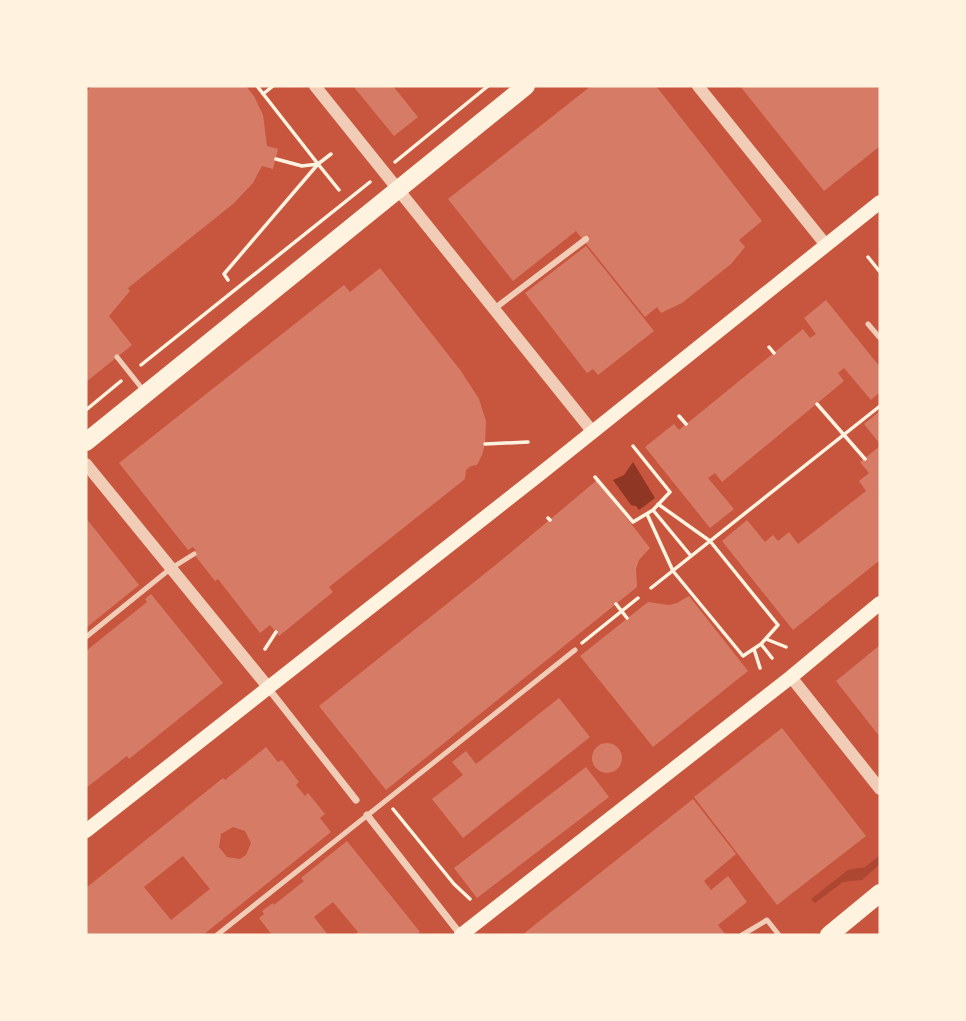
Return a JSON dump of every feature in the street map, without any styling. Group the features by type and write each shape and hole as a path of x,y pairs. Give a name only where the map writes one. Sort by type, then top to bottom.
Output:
{"main road":[{"path":"86,442 526,86"},
{"path":"86,831 880,202"},
{"path":"461,935 791,677 880,603"},
{"path":"829,935 880,893"}],"street":[{"path":"315,86 592,431"},
{"path":"698,86 826,245"},
{"path":"494,309 586,239"},
{"path":"86,464 268,687 356,800"},
{"path":"791,677 880,789"},
{"path":"367,815 461,935"}],"lane":[{"path":"868,324 880,338"},
{"path":"117,357 146,393"},
{"path":"86,637 170,569 194,554"},
{"path":"217,935 575,650"},
{"path":"742,935 767,920 779,935"}],"path":[{"path":"257,86 339,190"},
{"path":"263,94 273,86"},
{"path":"86,410 488,86"},
{"path":"228,280 224,274 318,164 331,153"},
{"path":"276,159 302,166 318,164"},
{"path":"868,257 880,272"},
{"path":"769,347 774,353"},
{"path":"817,404 865,458"},
{"path":"651,588 880,406"},
{"path":"679,416 686,424"},
{"path":"485,444 528,442"},
{"path":"595,477 633,522 653,510 670,492 633,446"},
{"path":"647,514 673,571 704,612 743,656 761,645 778,625 710,541 658,504"},
{"path":"653,510 691,556"},
{"path":"575,650 638,598"},
{"path":"616,604 627,618"},
{"path":"265,649 276,632"},
{"path":"766,639 786,647"},
{"path":"761,645 772,658"},
{"path":"754,649 760,668"},
{"path":"386,802 454,884 470,899"}],"shaded area":[{"path":"633,462 655,498 639,510 631,505 613,480 624,475"},
{"path":"880,855 880,864 862,880 843,882 815,903 811,899 848,870 865,867"}],"building":[{"path":"92,86 246,86 263,115 267,146 278,149 273,169 262,166 253,183 233,204 128,288 130,291 109,316 132,345 86,382 86,91"},
{"path":"353,86 393,86 418,117 394,136"},
{"path":"591,86 656,86 762,221 739,240 745,247 731,264 682,303 661,313 657,307 645,317 576,231 513,281 448,199"},
{"path":"740,86 880,86 880,146 824,191"},
{"path":"586,246 654,331 598,375 593,369 587,373 525,293"},
{"path":"380,268 461,371 479,399 486,421 482,455 477,465 466,470 465,479 329,587 333,592 279,636 270,625 260,633 218,579 215,581 193,553 196,551 193,547 188,550 119,463 344,285 350,292"},
{"path":"826,300 880,367 880,392 871,400 844,368 838,373 844,381 722,482 715,473 708,478 734,509 710,528 645,447 674,424 679,430 803,329 810,338 816,334 804,318"},
{"path":"880,411 880,444 864,424"},
{"path":"880,446 880,560 793,630 722,541 747,520 765,542 773,535 778,541 789,532 798,544 866,491 859,481 869,473 860,462"},
{"path":"597,480 650,548 639,560 636,569 637,587 386,790 319,706"},
{"path":"86,518 139,585 86,628"},
{"path":"151,594 223,683 129,759 127,756 86,788 86,651 147,602 145,599"},
{"path":"689,596 748,671 653,747 580,656 648,602 669,605"},
{"path":"880,645 880,737 836,681"},
{"path":"559,698 590,737 463,838 432,799 463,775 452,762 466,751 476,764"},
{"path":"782,728 866,836 777,905 694,797"},
{"path":"607,743 618,747 622,758 618,769 607,773 596,769 592,758 596,747"},
{"path":"266,747 278,762 282,760 299,782 296,785 305,796 308,793 325,814 320,818 331,832 203,935 86,935 86,888 223,778 225,780","holes":["233,827 245,831 251,843 246,855 240,859 227,857 219,847 221,834","183,856 210,889 171,920 144,887"]},
{"path":"586,767 609,797 477,898 454,868"},
{"path":"693,799 736,854 704,881 711,890 728,876 747,902 718,925 726,935 522,935"},
{"path":"347,841 420,932 416,935 354,935 358,932 333,902 314,917 328,935 272,935 259,918 264,914 262,911 304,881 301,878"}]}
